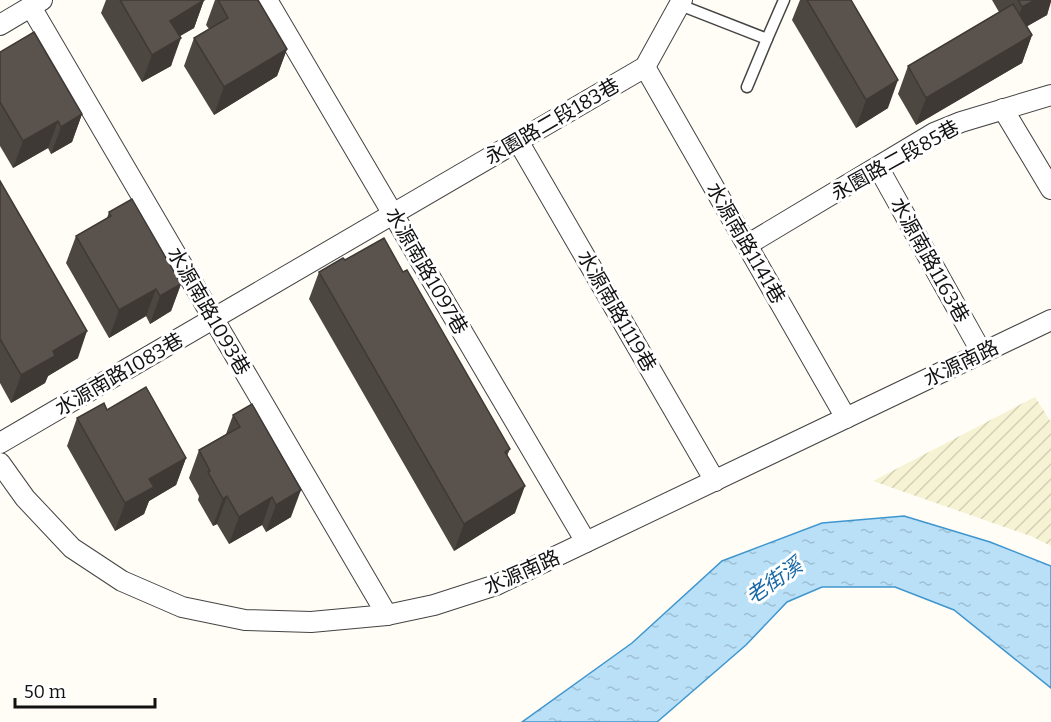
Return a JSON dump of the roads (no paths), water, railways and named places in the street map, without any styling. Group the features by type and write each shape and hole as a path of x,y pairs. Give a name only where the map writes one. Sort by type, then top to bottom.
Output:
{"street":[{"name":"水源南路1097巷","path":"267,0 586,542"},
{"path":"645,67 681,2"},
{"path":"0,25 37,3"},
{"name":"水源南路1093巷","path":"37,3 214,319 387,615"},
{"name":"永園路二段183巷","path":"393,214 645,67"},
{"name":"水源南路1141巷","path":"645,67 846,418"},
{"name":"永園路二段85巷","path":"747,245 934,133 961,122 1051,95"},
{"path":"1003,109 1051,189"},
{"name":"水源南路1119巷","path":"518,141 715,481"},
{"name":"水源南路1163巷","path":"878,167 982,353"},
{"name":"水源南路1083巷","path":"0,443 393,214"},
{"name":"水源南路","path":"0,463 24,498 72,548 122,581 182,607 245,620 311,622 387,615 434,605 496,585 1051,320"}],"lane":[{"path":"747,87 784,0"},
{"path":"681,2 767,39"}],"water":[{"name":"老街溪","path":"904,516 990,542 1051,566 1051,688 954,610 895,587 822,587 787,602 746,645 657,722 522,722 632,643 722,561 822,523"}]}
